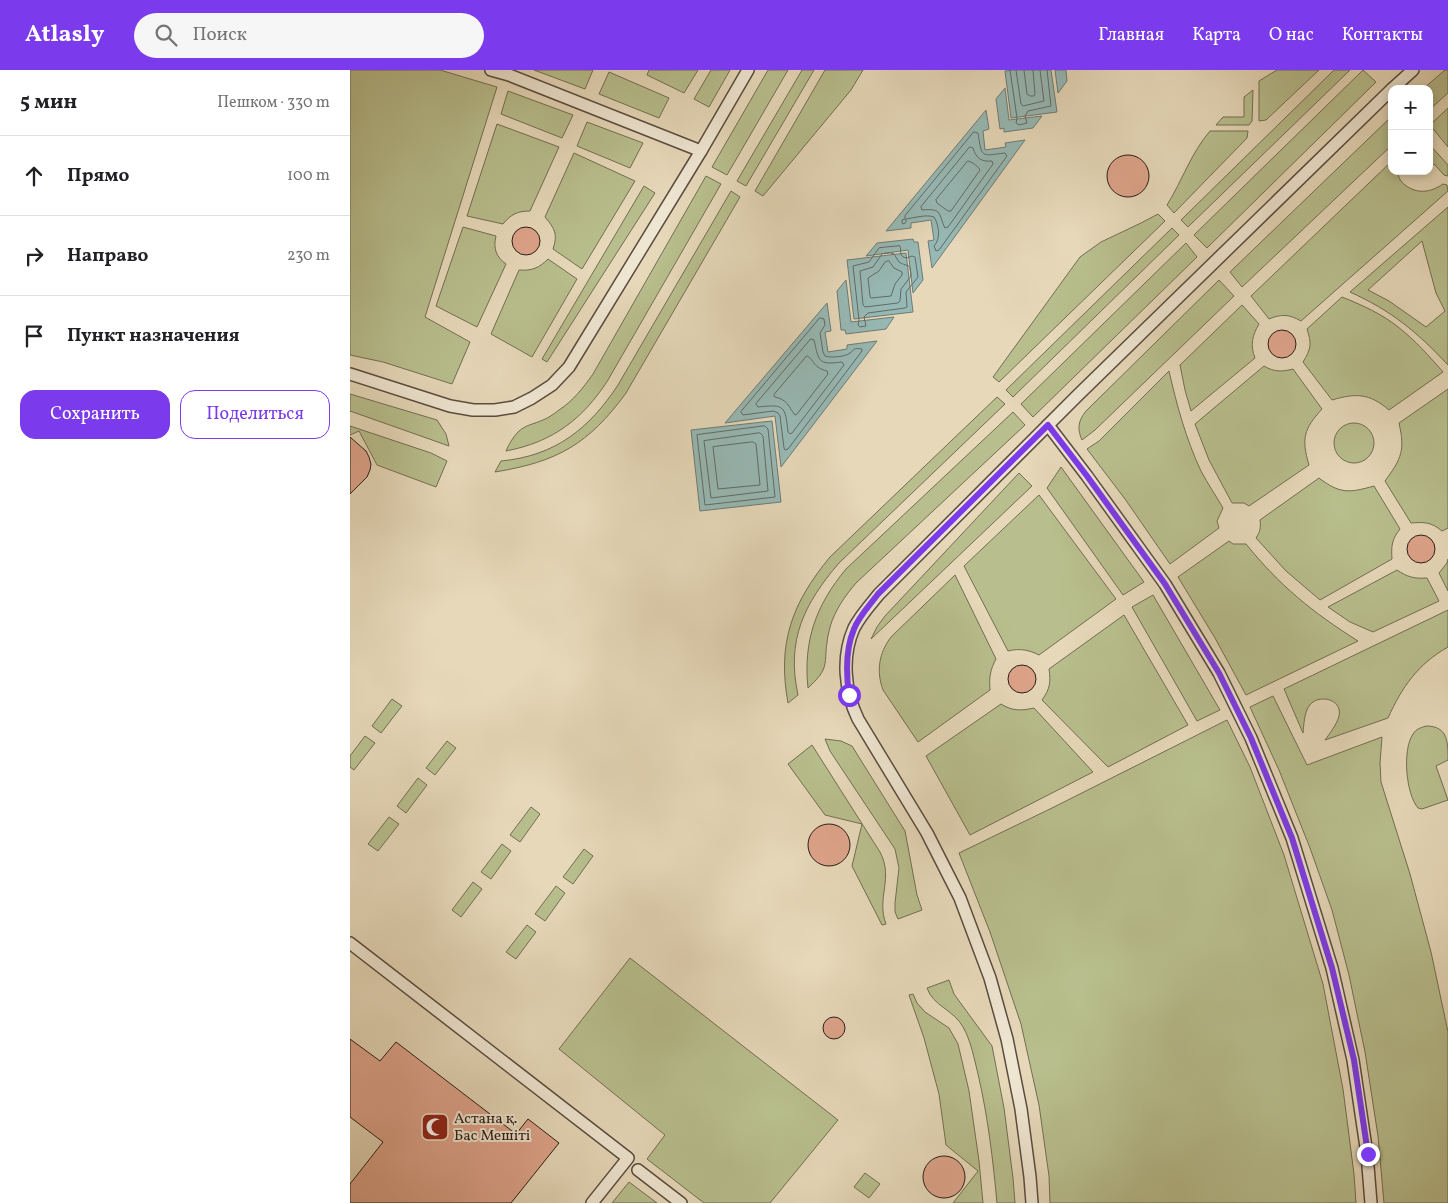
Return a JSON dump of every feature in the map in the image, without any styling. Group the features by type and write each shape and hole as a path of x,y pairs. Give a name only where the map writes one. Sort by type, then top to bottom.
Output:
{"lane":[{"path":"492,70 701,150"},
{"path":"350,374 450,406 473,410 495,410 514,407 552,385 569,367 748,70"},
{"path":"1396,85 1413,70"},
{"path":"1032,1203 1021,1109 1007,1039 990,978 960,898 927,833 858,719 852,705 846,670 848,649 854,629 878,594 1388,93"},
{"path":"1048,425 1165,584 1219,673 1255,747 1292,838 1332,968 1354,1060 1368,1154 1371,1203"},
{"path":"350,943 628,1158 592,1203"},
{"path":"638,1170 680,1203"}],"green space":[{"path":"350,70 440,70 497,87 425,317 470,342 452,384 383,362 350,355"},
{"path":"534,70 593,70 585,89"},
{"path":"649,70 698,70 684,93 647,75"},
{"path":"711,70 730,70 709,107 694,99"},
{"path":"768,70 788,70 727,175 712,167"},
{"path":"802,70 814,70 746,186 737,181"},
{"path":"825,70 863,70 851,90 763,196 755,191"},
{"path":"1277,70 1319,70 1266,120 1259,121 1259,81"},
{"path":"1334,70 1350,70 1188,227 1181,220"},
{"path":"1363,70 1376,82 1207,248 1194,235"},
{"path":"1445,70 1448,70 1448,93 1433,106 1433,85 1428,85"},
{"path":"609,72 669,98 659,118 599,94"},
{"path":"1253,90 1252,121 1249,125 1216,125 1223,117 1244,117 1244,97"},
{"path":"508,91 573,115 562,138 501,114"},
{"path":"1448,108 1448,147 1433,129 1433,122"},
{"path":"1388,120 1388,149 1242,287 1230,272"},
{"path":"587,122 643,143 630,168 577,146"},
{"path":"497,124 559,147 530,211 515,214 503,224 467,216"},
{"path":"1210,131 1248,131 1247,138 1174,213 1167,205 1197,148"},
{"path":"1433,148 1448,165 1448,176 1444,175 1433,164"},
{"path":"574,153 635,181 582,269 553,249 555,232 545,217"},
{"path":"1388,165 1388,175 1399,175 1405,185 1414,190 1428,191 1443,184 1447,185 1448,191 1301,321 1285,315 1269,319 1251,296"},
{"path":"706,176 721,184 608,380 598,394 565,427 538,442 506,451 516,434 527,426 547,418 569,403 593,374"},
{"path":"644,186 655,193 547,362 542,359"},
{"path":"731,191 740,197 626,393 612,411 585,438 570,448 536,463 495,472 501,461 538,453 569,438 595,415 607,401"},
{"path":"1448,207 1448,365 1426,342 1403,323 1379,307 1350,292","holes":["1422,241 1436,293 1445,311 1426,327 1389,301 1368,290"]},
{"path":"1158,214 1165,221 999,382 993,377 1080,257 1101,242"},
{"path":"463,227 496,236 496,252 506,264 477,327 436,306"},
{"path":"1172,228 1179,235 1013,397 1006,390"},
{"path":"1186,243 1197,257 1033,417 1021,404"},
{"path":"548,259 577,279 532,357 491,334 519,270 535,268 542,265"},
{"path":"1219,280 1234,296 1095,430 1082,440 1079,425 1086,411"},
{"path":"1342,297 1372,310 1392,322 1416,343 1443,372 1389,410 1375,400 1362,396 1348,396 1332,400 1303,362 1310,346 1307,329"},
{"path":"1242,305 1259,324 1252,341 1255,358 1191,411 1180,365"},
{"path":"1264,366 1278,371 1293,369 1322,409 1311,422 1306,434 1305,448 1309,465 1249,506 1244,503 1232,503 1209,460 1195,424"},
{"path":"1169,371 1186,435 1201,471 1223,508 1217,521 1219,528 1170,564 1125,499 1087,449 1099,441"},
{"path":"1448,389 1448,528 1442,531 1428,523 1411,523 1385,481 1401,454 1402,440 1399,423"},
{"path":"350,394 437,420 446,434 449,446 350,411"},
{"path":"997,397 1005,404 839,563 816,593 807,608 796,640 794,657 798,695 788,703 785,681 786,643 797,608 817,574 830,557"},
{"path":"1013,412 1025,425 856,583 848,593 830,627 823,670 808,688 808,655 814,624 827,596 846,569"},
{"path":"1354,423 1368,429 1374,443 1368,457 1354,463 1340,457 1334,443 1340,429"},
{"path":"350,426 431,453 447,461 436,487 377,465 359,431 350,435"},
{"path":"1061,467 1144,582 1123,595 1047,488"},
{"path":"1019,473 1032,486 871,639 885,616"},
{"path":"1319,478 1333,487 1345,491 1374,486 1400,529 1393,543 1392,559 1320,600 1286,571 1256,538 1260,529 1260,520"},
{"path":"1039,495 1116,599 1039,655 1024,650 1008,651 964,566"},
{"path":"1229,541 1233,544 1246,544 1284,586 1311,609 1358,641 1246,695 1215,638 1178,577"},
{"path":"1448,559 1448,591 1439,573"},
{"path":"1397,570 1411,577 1427,578 1439,601 1373,632 1350,622 1328,607"},
{"path":"955,575 996,659 990,674 990,690 918,742 883,690 879,669 881,656 891,637"},
{"path":"1153,595 1220,710 1197,721 1132,607"},
{"path":"1448,610 1448,647 1428,661 1412,677 1399,696 1388,718 1325,740 1337,722 1339,710 1334,702 1324,699 1318,700 1313,702 1307,709 1303,733 1284,689"},
{"path":"1124,615 1188,725 1108,767 1042,700 1049,685 1049,669"},
{"path":"1273,696 1307,765 1382,737 1381,782 1410,874 1431,952 1448,1032 1448,1203 1384,1203 1378,1136 1365,1052 1349,975 1332,910 1279,770 1250,707"},
{"path":"392,699 402,706 381,733 372,726"},
{"path":"1001,704 1017,710 1034,708 1093,772 970,835 926,756"},
{"path":"1227,720 1250,767 1284,855 1323,984 1343,1089 1356,1203 1050,1203 1049,1176 1039,1105 1021,1024 990,932 959,853"},
{"path":"1426,726 1439,729 1443,732 1447,741 1448,760 1436,766 1448,800 1422,809 1418,808 1414,801 1408,783 1407,750 1413,734"},
{"path":"365,736 375,743 354,770 350,767 350,756"},
{"path":"825,739 841,741 852,746 905,831 917,895 922,910 898,919 895,912 895,903 899,868 895,849 830,751"},
{"path":"447,741 456,748 435,775 426,768"},
{"path":"812,745 880,852 884,861 883,915 886,924 882,925 852,866 862,824 825,815 788,764"},
{"path":"418,778 427,785 406,813 397,806"},
{"path":"531,807 540,814 520,842 510,835"},
{"path":"389,817 399,824 378,851 368,844"},
{"path":"502,844 511,851 491,879 481,872"},
{"path":"584,849 593,856 573,884 563,877"},
{"path":"473,882 482,889 461,917 452,910"},
{"path":"556,886 565,893 545,921 535,914"},
{"path":"527,925 536,932 516,959 506,952"},
{"path":"630,958 838,1120 770,1203 704,1203 647,1159 665,1135 559,1049"},
{"path":"949,980 954,994 992,1046 1004,1108 1015,1203 997,1203 985,1106 968,1038 959,1021 934,999 927,988"},
{"path":"913,994 917,1003 925,1012 949,1028 958,1044 969,1091 983,1203 953,1203 978,1171 946,1145 939,1094 924,1038 909,995"},
{"path":"865,1173 880,1184 869,1198 854,1187"},
{"path":"629,1182 657,1203 612,1203"}],"water":[{"path":"1051,70 1057,112 1011,118 1005,71"},
{"path":"1055,70 1066,70 1067,81 1058,93"},
{"path":"1005,88 1009,120 1042,116 1033,128 1004,132 1004,128 1000,129 996,99"},
{"path":"986,110 989,129 983,131 985,150 1006,147 1005,143 1025,140 932,268 928,241 934,240 931,220 911,223 911,228 886,231"},
{"path":"913,239 914,242 918,242 923,280 913,293 908,250 866,256 877,243"},
{"path":"906,253 913,312 854,319 847,260"},
{"path":"846,280 851,322 894,317 886,329 846,334 845,330 841,330 837,291"},
{"path":"827,303 831,331 825,332 828,352 847,349 847,345 877,341 781,467 775,416 725,423"},
{"path":"772,421 781,502 700,511 691,430"}],"building":[{"path":"1132,155 1140,158 1146,164 1149,176 1146,188 1140,194 1124,197 1116,194 1110,188 1107,172 1110,164 1116,158"},
{"path":"526,227 536,231 540,241 536,251 526,255 516,251 512,241 516,231"},
{"path":"1282,330 1292,334 1296,344 1292,354 1282,358 1272,354 1268,344 1272,334"},
{"path":"350,437 366,451 371,464 367,477 350,494"},
{"path":"1421,535 1431,539 1435,549 1431,559 1421,563 1411,559 1407,549 1411,539"},
{"path":"1022,665 1032,669 1036,679 1032,689 1022,693 1012,689 1008,679 1012,669"},
{"path":"833,824 841,827 847,833 850,845 847,857 841,863 825,866 817,863 811,857 808,841 811,833 817,827"},
{"path":"834,1017 842,1020 845,1028 842,1036 834,1039 826,1036 823,1028 826,1020"},
{"name":"Астана қ. Бас Мешіті","path":"350,1039 380,1061 396,1042 516,1134 528,1119 559,1143 511,1203 350,1203 350,1184 383,1142 350,1117"},
{"path":"948,1156 956,1159 962,1165 965,1177 962,1189 956,1195 940,1198 932,1195 926,1189 923,1173 926,1165 932,1159"}],"place":[{"name":"Астана қ. Бас Мешіті","path":"435,1127"}],"route":[{"path":"849,695 846,670 848,649 854,629 878,594 1048,425 1165,584 1219,673 1251,738 1292,838 1332,968 1354,1060 1368,1154"}]}
